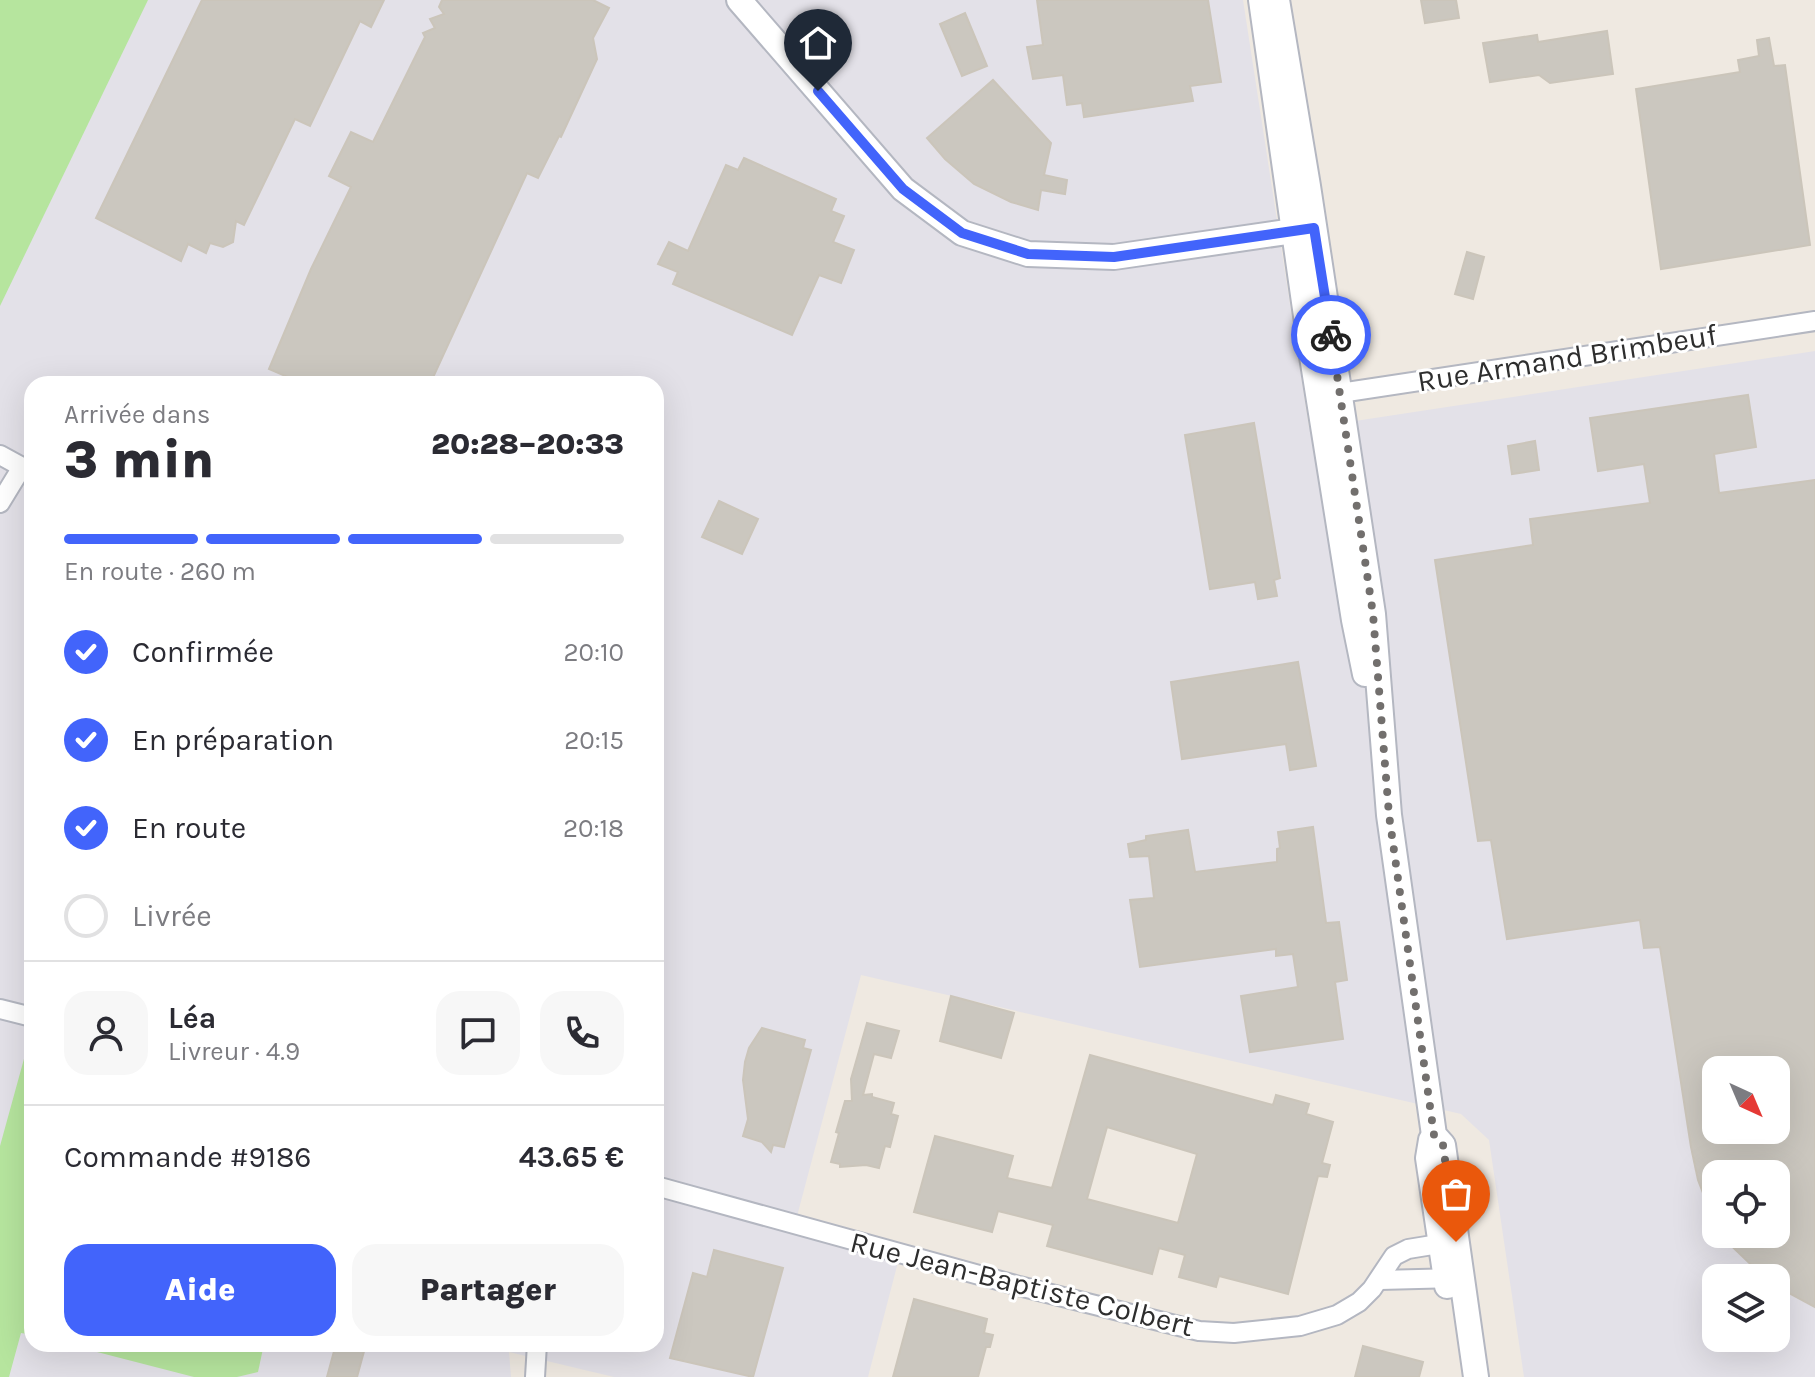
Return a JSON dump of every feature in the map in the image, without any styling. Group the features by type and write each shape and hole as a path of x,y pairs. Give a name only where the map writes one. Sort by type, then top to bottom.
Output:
{"main road":[{"path":"739,0 903,189 962,233 1028,254 1114,257 1303,223"},
{"path":"1261,0 1303,223"},
{"path":"1277,0 1303,223 1329,395 1354,620 1388,782 1389,815 1434,1135 1443,1145 1448,1243 1476,1377"},
{"path":"1454,1278 1459,1377"}],"street":[{"name":"Rue Armand Brimbeuf","path":"1329,395 1815,321"},
{"path":"0,455 22,467 0,503"},
{"path":"0,1009 24,1015"},
{"name":"Rue Jean-Baptiste Colbert","path":"664,1188 1019,1286 1199,1331 1234,1333 1310,1324 1349,1309 1380,1280 1394,1256 1408,1249 1448,1243"},
{"path":"1380,1280 1454,1278"},
{"path":"535,1377 537,1352"}],"shaded area":[{"path":"0,0 1243,0 1309,428 1815,351 1815,1377 1524,1377 1489,1140 1461,1114 861,975 796,1220 902,1247 868,1377 614,1377 509,1352 511,1377 0,1377"}],"green space":[{"path":"0,0 148,0 0,306"},
{"path":"24,1059 24,1334 21,1333 9,1377 0,1377 0,1146"},
{"path":"97,1352 262,1352 258,1372 237,1377 194,1377"}],"building":[{"path":"202,0 384,0 371,27 360,21 310,126 295,119 244,225 236,221 233,242 223,247 210,243 206,253 188,244 181,261 96,218"},
{"path":"442,0 593,0 609,8 593,38 597,59 561,137 538,178 527,173 434,376 285,376 269,369 311,269 351,187 329,176 351,132 373,142 425,37 423,33 435,28 430,19 444,14 439,7"},
{"path":"1037,0 1208,0 1221,82 1190,86 1193,101 1084,117 1082,103 1067,105 1063,75 1033,79 1027,47 1043,45"},
{"path":"1421,0 1456,0 1459,18 1425,23"},
{"path":"965,13 987,66 962,76 940,24"},
{"path":"1607,31 1613,74 1550,83 1539,75 1490,82 1483,43 1537,35 1538,42"},
{"path":"1769,38 1774,66 1785,65 1810,245 1661,269 1636,89 1740,72 1738,60 1759,56 1757,40"},
{"path":"993,80 1051,143 1044,175 1067,180 1065,194 1041,190 1038,210 1011,202 974,184 945,159 927,138"},
{"path":"744,158 836,199 831,211 844,216 833,242 854,250 841,283 819,275 792,335 673,284 678,272 658,264 669,242 688,251 726,165 738,170"},
{"path":"1467,252 1484,257 1473,299 1455,294"},
{"path":"1748,395 1756,447 1714,454 1719,493 1815,480 1815,1307 1790,1294 1790,1264 1750,1264 1734,1248 1790,1248 1790,1160 1702,1160 1702,1190 1691,1147 1660,947 1644,948 1640,920 1507,939 1491,840 1478,841 1435,560 1533,545 1530,519 1650,503 1644,464 1598,471 1590,418"},
{"path":"1254,423 1280,578 1274,580 1277,596 1258,599 1255,582 1210,589 1185,435"},
{"path":"1535,441 1539,470 1512,474 1508,446"},
{"path":"719,501 758,519 742,554 702,537"},
{"path":"1298,662 1316,766 1290,770 1286,744 1182,759 1171,682"},
{"path":"1313,827 1326,923 1339,922 1347,980 1335,982 1343,1039 1250,1052 1241,996 1298,987 1293,954 1276,956 1276,949 1140,967 1130,900 1154,898 1149,856 1130,857 1128,844 1146,840 1146,836 1188,830 1195,872 1277,862 1277,849 1280,848 1278,832"},
{"path":"951,996 1014,1013 1001,1058 940,1041"},
{"path":"867,1023 899,1031 891,1058 874,1054 863,1095 872,1094 872,1097 894,1103 891,1114 898,1116 890,1147 885,1146 879,1168 866,1165 840,1167 840,1164 831,1162 839,1133 836,1132 845,1101 852,1101 851,1079"},
{"path":"762,1028 805,1040 803,1048 811,1050 784,1147 773,1145 771,1152 762,1142 743,1136 748,1119 743,1080 745,1062 749,1048"},
{"path":"1090,1055 1273,1105 1276,1095 1309,1104 1306,1114 1333,1122 1322,1163 1330,1165 1327,1177 1318,1176 1288,1294 1219,1276 1216,1287 1179,1277 1185,1255 1159,1248 1152,1274 1047,1246 1053,1225 998,1211 992,1232 914,1212 935,1136 1013,1156 1007,1178 1052,1188","holes":["1107,1127 1197,1154 1178,1223 1087,1199"]},
{"path":"714,1250 783,1268 753,1377 670,1358 693,1273 707,1277"},
{"path":"914,1299 987,1319 984,1333 993,1335 990,1347 986,1347 978,1377 893,1377"},
{"path":"1363,1346 1423,1362 1419,1377 1355,1377"},
{"path":"334,1352 364,1352 357,1377 327,1377"}],"way so far":[{"path":"1331,335 1373,614 1389,815 1434,1135 1443,1145 1456,1242"}],"route":[{"path":"818,91 903,189 962,233 1028,254 1114,257 1314,228 1331,335"}]}
